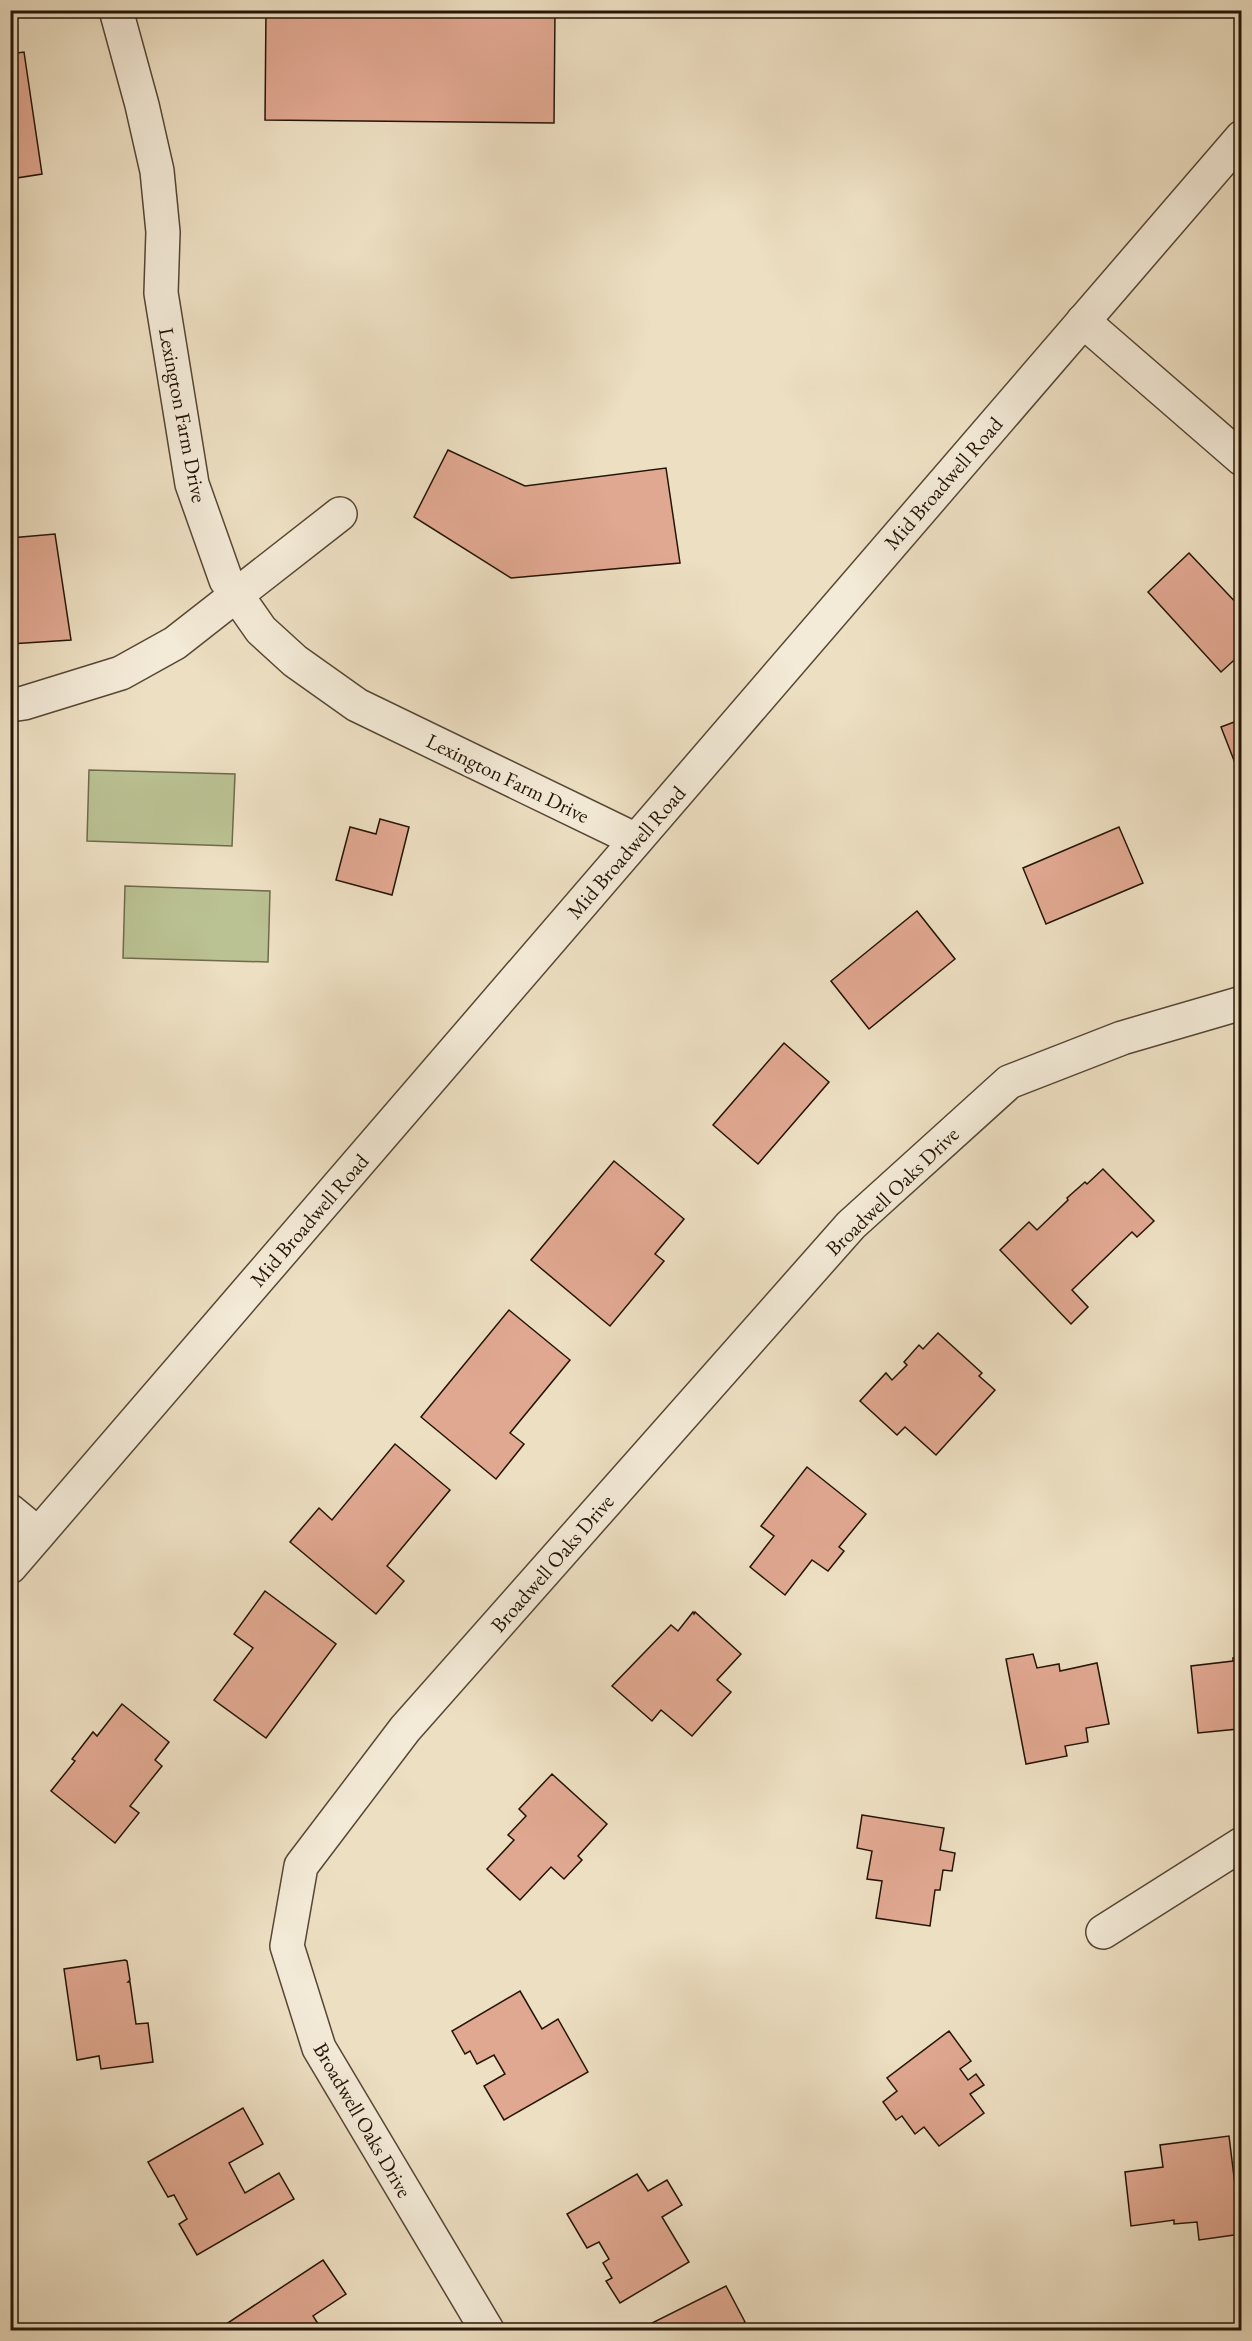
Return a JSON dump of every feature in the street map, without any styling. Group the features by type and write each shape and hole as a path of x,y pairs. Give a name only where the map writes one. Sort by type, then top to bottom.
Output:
{"street":[{"name":"Lexington Farm Drive","path":"116,10 157,171 163,232 160,293 192,484 226,580 261,630 295,662 357,705 636,840"},
{"name":"Mid Broadwell Road","path":"10,1567 1242,137"},
{"path":"1083,321 1242,459"},
{"path":"10,705 24,703 121,673 175,643 340,514"},
{"name":"Broadwell Oaks Drive","path":"488,2331 319,2048 287,1946 302,1866 405,1729 851,1225 1009,1082 1122,1038 1242,1003"},
{"path":"10,1511 38,1534"},
{"path":"1103,1932 1242,1844"}],"green space":[{"path":"89,770 235,774 232,846 87,841"},
{"path":"125,886 270,891 268,962 123,958"}],"building":[{"path":"266,10 555,10 554,123 265,120"},
{"path":"24,52 42,174 10,179 10,54"},
{"path":"448,450 525,486 666,468 680,563 511,578 414,517"},
{"path":"55,534 71,640 10,644 10,538"},
{"path":"1189,553 1242,609 1242,653 1221,672 1148,592"},
{"path":"1242,719 1242,781 1221,727"},
{"path":"380,819 409,827 392,895 336,880 350,827 376,834"},
{"path":"1119,827 1143,883 1046,924 1023,868"},
{"path":"917,911 955,959 869,1029 831,981"},
{"path":"784,1043 829,1082 758,1164 713,1125"},
{"path":"614,1161 684,1219 655,1254 664,1261 610,1326 531,1260"},
{"path":"1103,1169 1154,1221 1137,1237 1132,1232 1072,1290 1088,1307 1071,1324 1000,1250 1029,1222 1037,1230 1068,1200 1067,1198"},
{"path":"509,1310 570,1360 510,1433 524,1444 496,1479 421,1417"},
{"path":"938,1333 982,1373 979,1376 995,1390 936,1455 905,1427 897,1435 860,1401 886,1373 892,1380 907,1365 904,1362 919,1345 923,1349"},
{"path":"395,1444 450,1490 387,1566 404,1581 376,1614 290,1542 319,1508 332,1520"},
{"path":"807,1467 866,1514 839,1547 844,1551 828,1571 812,1560 785,1595 750,1567 774,1536 761,1526"},
{"path":"265,1591 336,1644 266,1738 214,1700 253,1648 234,1634"},
{"path":"693,1612 741,1654 717,1680 731,1692 692,1736 661,1710 652,1721 612,1686 671,1625 678,1631"},
{"path":"1033,1654 1037,1668 1059,1664 1060,1671 1097,1663 1109,1724 1086,1728 1088,1742 1065,1746 1067,1756 1026,1764 1006,1659"},
{"path":"1242,1657 1242,1724 1237,1725 1238,1729 1198,1733 1191,1666 1233,1661 1233,1658"},
{"path":"122,1704 169,1742 155,1760 162,1766 130,1806 139,1813 115,1843 51,1791 75,1761 72,1759 93,1732 97,1736"},
{"path":"552,1774 607,1824 578,1856 582,1860 564,1879 551,1867 520,1900 487,1869 514,1840 508,1835 526,1816 519,1809"},
{"path":"862,1815 944,1828 940,1850 955,1853 952,1871 943,1870 940,1890 935,1890 930,1926 876,1918 882,1881 867,1879 872,1851 857,1848"},
{"path":"127,1961 130,1980 128,1982 130,1982 136,2024 148,2023 153,2062 101,2069 99,2056 77,2060 64,1969"},
{"path":"520,1991 542,2029 558,2019 588,2072 504,2120 484,2086 505,2074 494,2055 477,2064 470,2051 465,2054 452,2031"},
{"path":"949,2031 971,2061 960,2069 968,2080 976,2074 984,2085 970,2094 984,2113 939,2146 924,2127 915,2134 902,2116 896,2120 883,2102 897,2091 887,2078"},
{"path":"243,2108 263,2144 229,2163 245,2193 279,2173 294,2199 197,2255 179,2224 187,2219 174,2195 168,2197 148,2162"},
{"path":"1229,2136 1241,2234 1199,2240 1197,2222 1174,2224 1174,2220 1131,2226 1125,2172 1163,2167 1160,2145"},
{"path":"637,2174 648,2191 667,2180 682,2205 662,2217 689,2262 620,2303 606,2281 612,2278 603,2263 609,2259 599,2242 587,2248 567,2214"},
{"path":"323,2260 346,2294 313,2316 322,2330 222,2330 220,2328"},
{"path":"726,2286 745,2322 742,2324 746,2330 651,2330 648,2325"}]}
